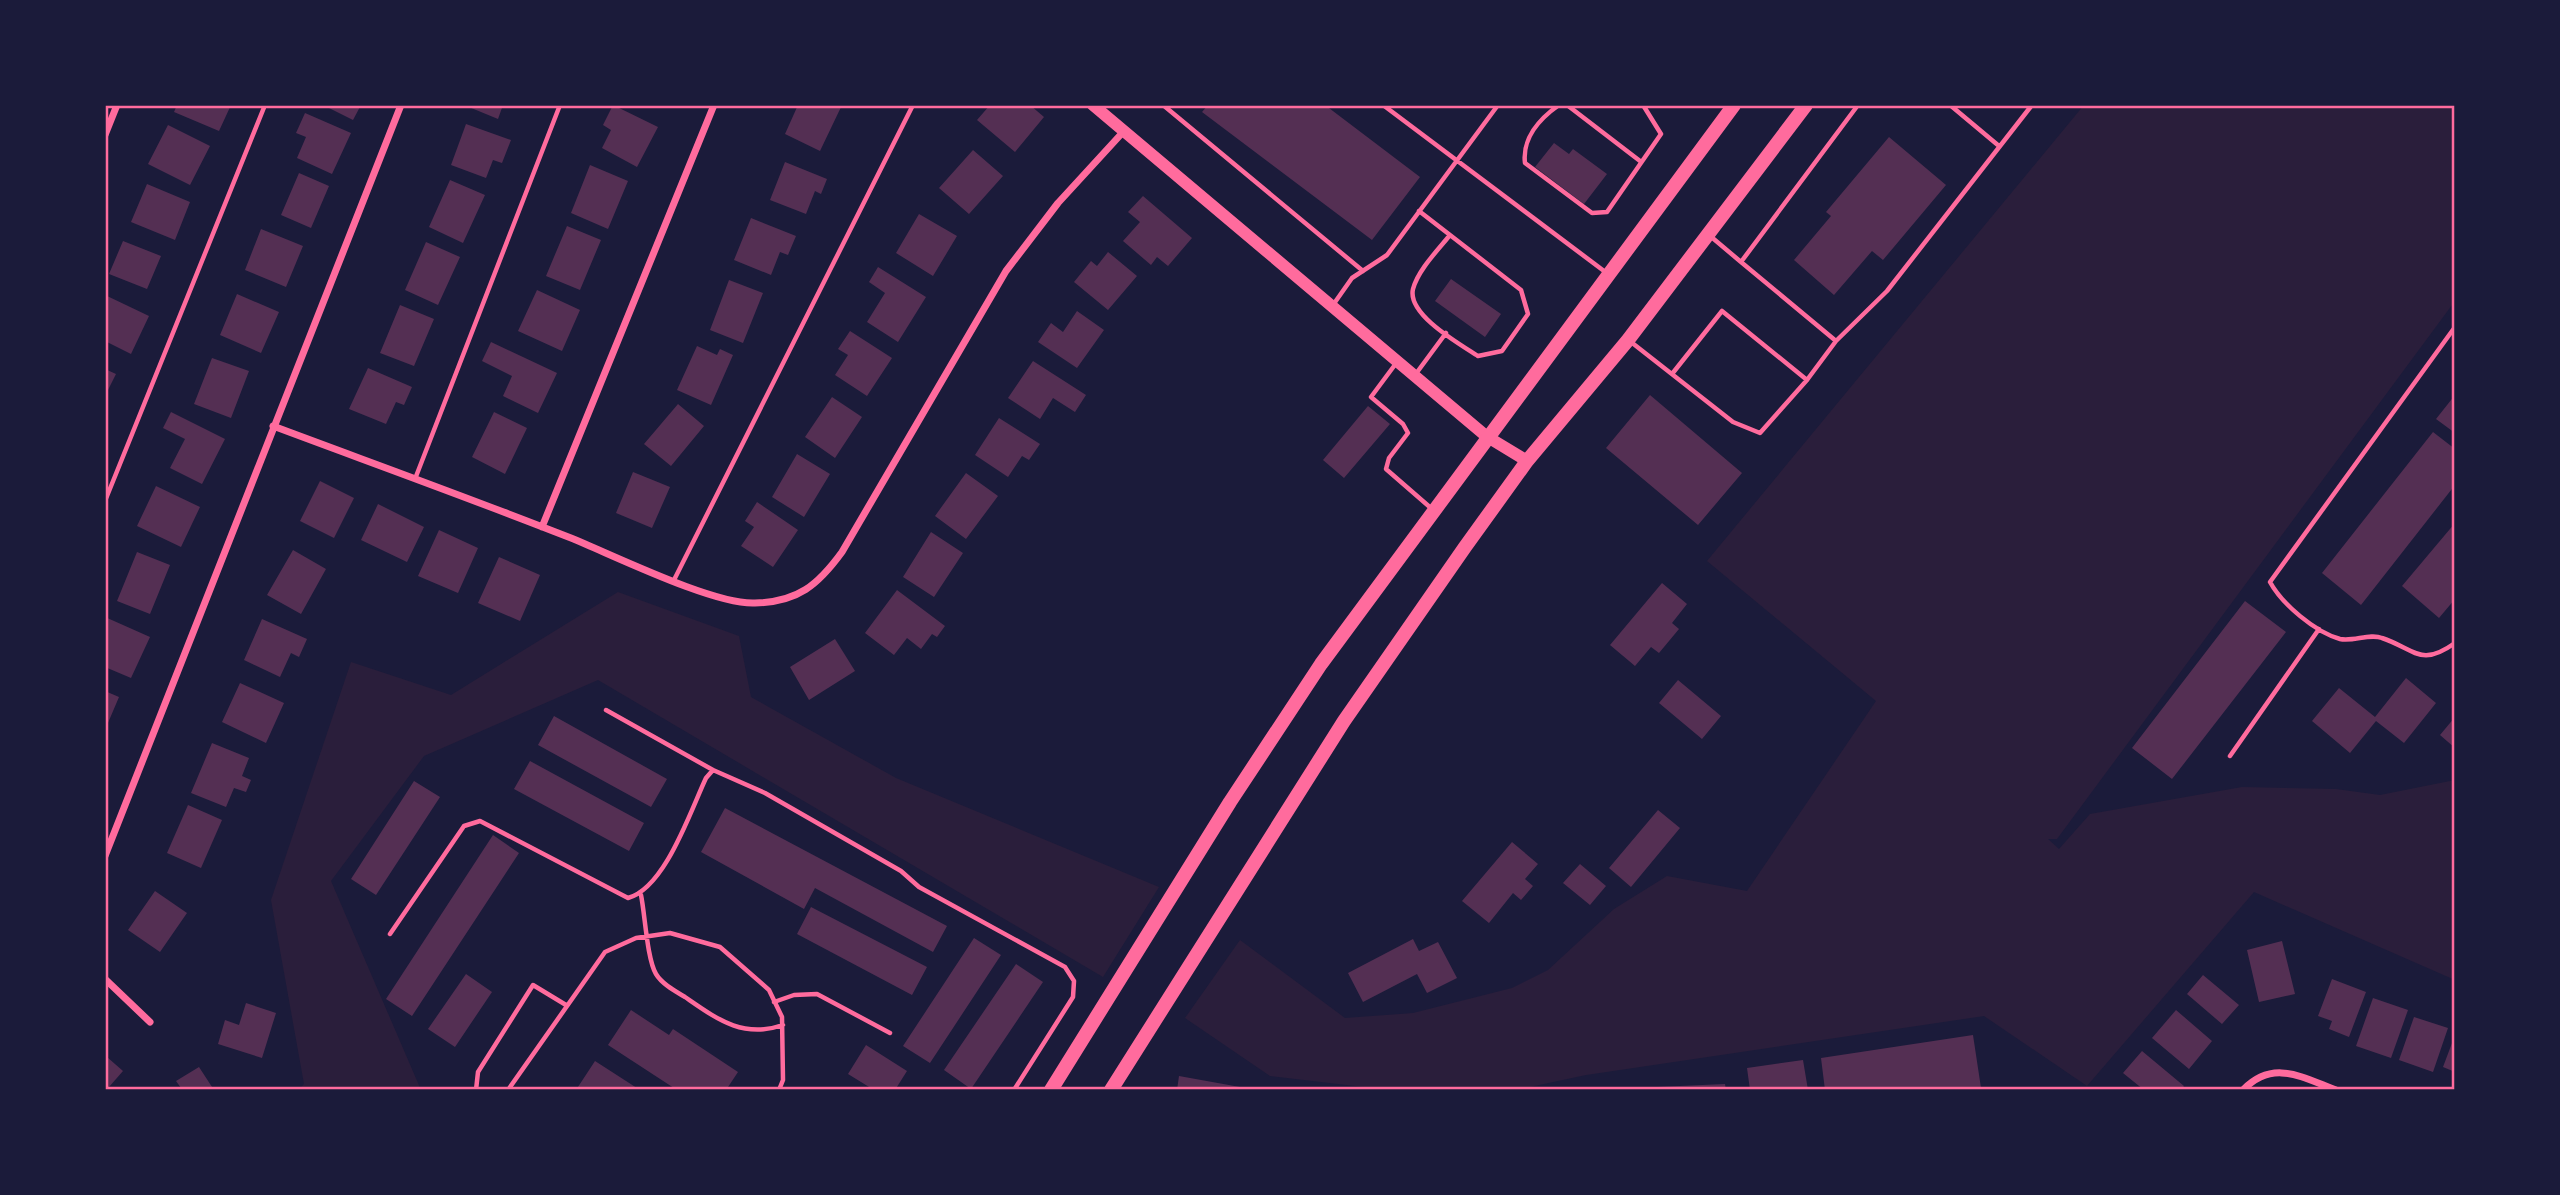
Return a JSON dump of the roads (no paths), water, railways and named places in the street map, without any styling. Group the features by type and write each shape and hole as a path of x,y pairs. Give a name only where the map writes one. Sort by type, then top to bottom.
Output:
{"main road":[{"path":"1051,1090 1260,756 1321,664 1432,509 1734,105"},
{"path":"1111,1090 1343,721 1527,461 1628,340 1806,105"}],"street":[{"path":"105,135 117,105"},
{"path":"105,856 272,426 401,105"},
{"path":"542,527 713,105"},
{"path":"1093,105 1486,436 1527,461"},
{"path":"272,426 542,527 711,595 753,604 799,594 822,579 842,552 1006,271 1058,203 1124,131"},
{"path":"105,979 150,1023"},
{"path":"2243,1090 2265,1073 2290,1073 2336,1090"}],"lane":[{"path":"105,501 265,105"},
{"path":"415,479 560,105"},
{"path":"674,580 913,105"},
{"path":"1163,105 1363,271"},
{"path":"1383,105 1608,275"},
{"path":"1333,306 1352,278 1387,255 1498,105"},
{"path":"1559,105 1547,113 1530,136 1523,148 1525,163 1592,214 1607,212 1661,134 1643,105"},
{"path":"1567,105 1640,161"},
{"path":"1741,262 1858,105"},
{"path":"1950,105 1999,146"},
{"path":"1628,340 1733,422 1760,433 1807,380 1836,341 1887,292 2032,105"},
{"path":"1419,211 1521,289 1528,314 1502,351 1478,356 1418,312 1412,301 1413,287 1450,235"},
{"path":"1709,235 1836,341"},
{"path":"1672,374 1722,311 1807,380"},
{"path":"2455,327 2270,582 2277,593 2319,629 2340,639 2381,636 2423,657 2441,653 2455,643"},
{"path":"1415,375 1446,333"},
{"path":"1398,361 1371,397 1403,424 1408,433 1389,458 1385,469 1432,509"},
{"path":"2230,756 2319,629"},
{"path":"606,710 713,770 765,793 901,872 919,887 1065,967 1073,981 1073,997 1014,1090"},
{"path":"390,934 464,826 480,821 628,898 641,894 655,881 706,778 713,770"},
{"path":"641,894 651,961 656,975 719,1021 756,1032 783,1025"},
{"path":"508,1090 605,953 636,938 670,933 719,947 746,967 769,990 783,1025 783,1080 779,1090"},
{"path":"475,1090 478,1072 533,985 566,1005"},
{"path":"775,1002 794,995 817,994 890,1033"}]}
